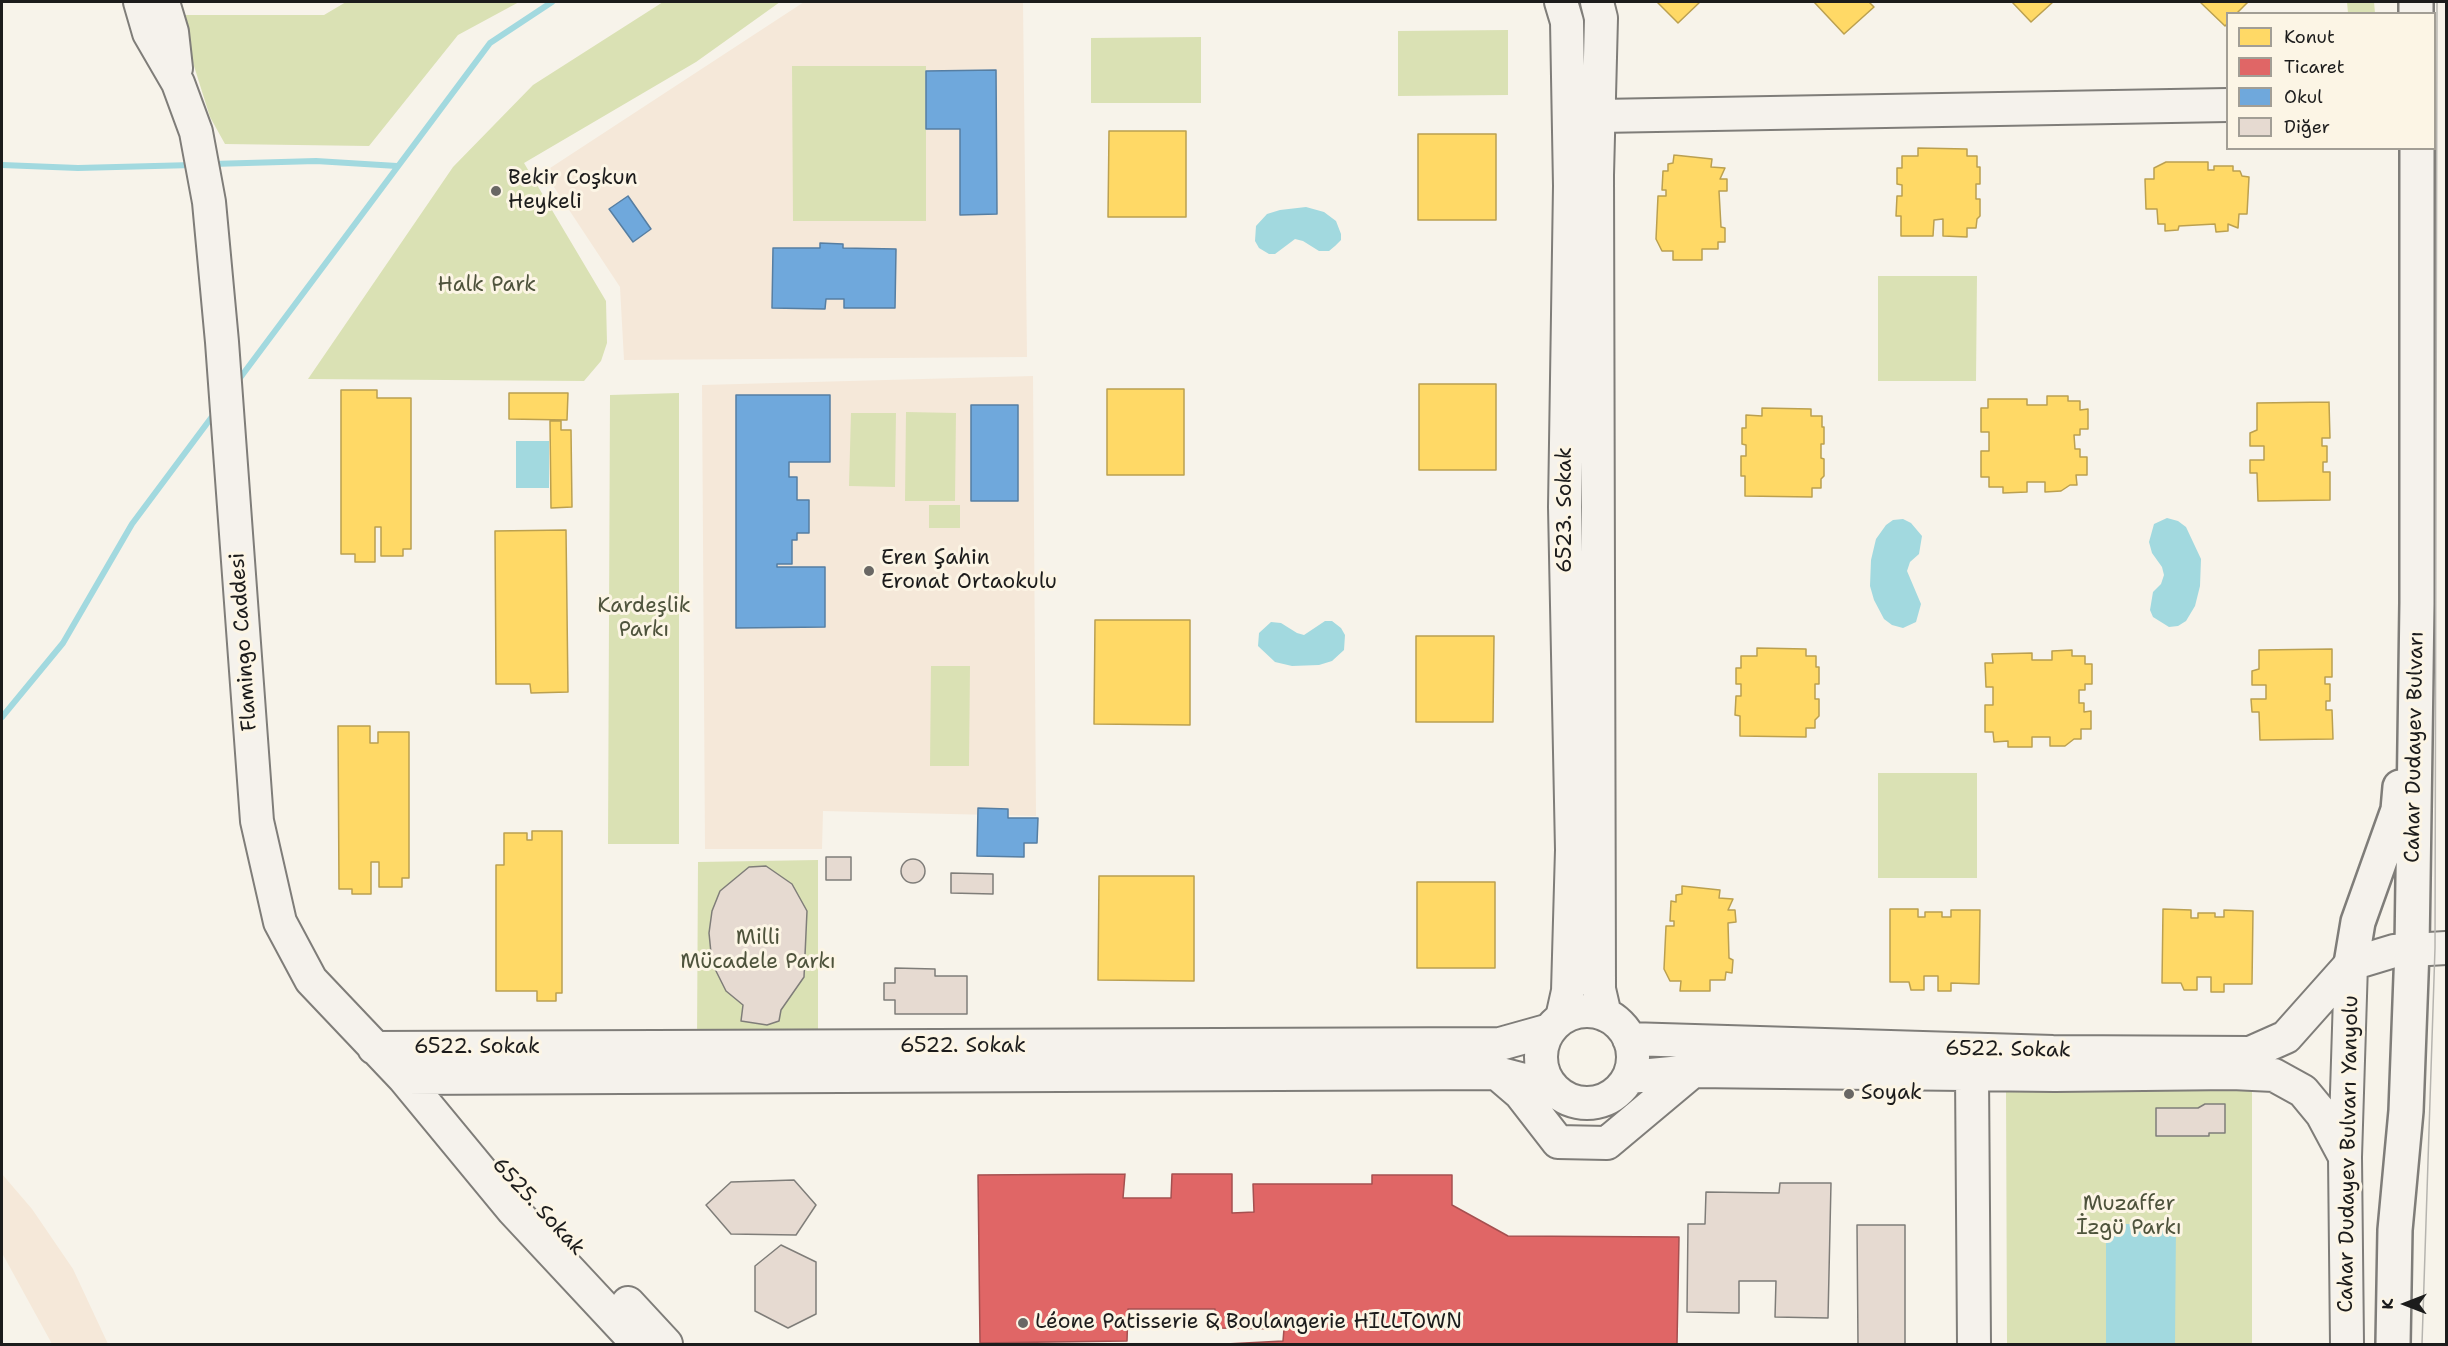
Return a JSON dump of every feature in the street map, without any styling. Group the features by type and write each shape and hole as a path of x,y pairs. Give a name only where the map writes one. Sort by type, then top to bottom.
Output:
{"main road":[{"name":"Cahar Dudayev Bulvarı","path":"2393,1344 2395,1230 2406,1111 2412,949 2417,603 2417,150"},
{"path":"2351,964 2358,922 2398,810 2417,603"}],"street":[{"path":"140,2 148,33 178,83"},
{"path":"163,2 172,32 178,83"},
{"name":"6523. Sokak","path":"1556,1024 1568,991 1572,850 1565,507 1569,162 1567,22 1561,2"},
{"name":"6523. Sokak","path":"1597,2 1601,18 1597,505 1599,989 1605,1015"},
{"name":"Flamingo Caddesi","path":"178,83 196,132 209,202 222,342 257,821 280,922 311,980 374,1048"},
{"path":"1599,116 2226,105"},
{"path":"2351,964 2385,953 2446,948"},
{"name":"6522. Sokak","path":"1629,1039 2053,1052 2250,1053 2286,1037 2351,964"},
{"name":"Cahar Dudayev Bulvarı Yanyolu","path":"2347,1344 2345,1157 2351,964"},
{"path":"1591,1011 1605,1015 1615,1021 1629,1039 1633,1052 1633,1065 1629,1077 1612,1097 1587,1104 1573,1102 1551,1087 1541,1064 1541,1052 1556,1024 1576,1012 1591,1011"},
{"name":"6522. Sokak","path":"374,1048 1500,1044 1556,1024"},
{"name":"6525. Sokak","path":"374,1048 404,1078 513,1210 638,1344"},
{"path":"1497,1073 1520,1093 1558,1142 1607,1143 1694,1071"},
{"name":"6522. Sokak","path":"1629,1077 1694,1071 2274,1075 2303,1091 2322,1113 2345,1157"},
{"name":"6522. Sokak","path":"404,1078 1497,1073 1551,1087"},
{"path":"1972,1074 1974,1344"},
{"name":"6525. Sokak","path":"404,1078 425,1089 460,1124 666,1344"}],"shaded area":[{"path":"804,2 1023,2 1027,357 624,360 620,287 544,172"},
{"name":"Eren Şahin Eronat Ortaokulu","path":"1033,376 1036,816 823,811 822,849 705,849 702,385"},
{"path":"2,1174 32,1209 73,1269 108,1344 52,1344 2,1253"}],"green space":[{"path":"346,2 519,2 458,35 369,146 225,144 210,117 178,15 324,15"},
{"name":"Halk Park","path":"663,2 780,2 696,62 524,163 606,301 607,343 601,361 584,381 308,379 453,167 533,85"},
{"path":"2347,2 2374,2 2375,12 2348,12"},
{"path":"1508,30 1508,95 1398,96 1398,31"},
{"path":"1201,37 1201,103 1091,103 1091,38"},
{"path":"792,66 926,66 926,221 793,221"},
{"path":"1878,276 1977,276 1976,381 1878,381"},
{"name":"Kardeşlik Parkı","path":"679,393 679,844 608,844 610,395"},
{"path":"906,412 956,413 955,501 905,501"},
{"path":"851,413 896,413 895,487 849,486"},
{"path":"929,505 960,505 960,528 929,528"},
{"path":"931,666 970,666 969,766 930,766"},
{"path":"1878,773 1977,773 1977,878 1878,878"},
{"name":"Milli Mücadele Parkı","path":"818,860 818,1041 697,1041 698,862"},
{"name":"Muzaffer İzgü Parkı","path":"2252,1088 2252,1344 2007,1344 2006,1090"}],"water":[{"path":"1306,207 1324,212 1336,221 1341,240 1335,246 1329,251 1319,251 1295,239 1275,254 1269,254 1259,248 1255,241 1256,226 1267,214"},
{"path":"516,441 549,441 549,488 516,488"},
{"path":"2167,518 2178,521 2186,527 2201,559 2200,586 2195,606 2186,621 2178,626 2169,627 2153,617 2150,610 2153,592 2161,584 2164,575 2162,567 2152,553 2149,542 2154,524"},
{"path":"1903,519 1911,523 1922,536 1919,554 1910,562 1907,571 1921,604 1916,622 1903,628 1892,625 1884,619 1870,586 1871,560 1876,539 1886,525 1893,520"},
{"path":"1325,621 1332,621 1341,628 1345,635 1344,650 1332,661 1319,665 1292,666 1275,662 1258,646 1259,633 1271,622 1281,623 1304,635"},
{"path":"2106,1224 2176,1224 2175,1344 2106,1344"}],"building: Konut":[{"path":"1657,2 1700,2 1678,23"},
{"path":"1814,2 1869,2 1874,7 1844,34"},
{"path":"2012,2 2053,2 2031,22"},
{"path":"2200,2 2248,2 2238,12 2226,12 2225,26"},
{"path":"1109,131 1186,131 1186,217 1108,217"},
{"path":"1418,134 1496,134 1496,220 1418,220"},
{"path":"1918,148 1967,149 1967,156 1977,156 1977,167 1980,167 1980,184 1976,184 1976,199 1980,199 1980,216 1977,219 1976,228 1967,228 1967,237 1943,236 1943,219 1934,220 1933,236 1901,236 1901,216 1896,216 1897,196 1902,196 1902,185 1897,184 1897,168 1902,168 1902,156 1918,156"},
{"path":"1674,155 1712,159 1711,167 1725,168 1720,179 1727,179 1727,191 1719,191 1721,227 1725,228 1725,242 1718,242 1718,249 1702,249 1702,260 1673,260 1673,251 1662,251 1656,239 1658,196 1666,196 1666,190 1662,190 1663,171 1668,171 1668,164 1673,163"},
{"path":"2166,162 2208,162 2208,170 2214,170 2214,166 2233,166 2233,171 2240,171 2242,176 2249,177 2247,214 2239,214 2238,228 2228,224 2228,231 2216,232 2215,224 2179,226 2178,230 2165,231 2165,224 2158,224 2157,209 2146,209 2145,179 2154,179 2154,168"},
{"path":"1419,384 1496,384 1496,470 1419,470"},
{"path":"1107,389 1184,389 1184,475 1107,475"},
{"path":"341,390 377,390 377,398 411,398 411,549 403,549 403,556 381,556 381,527 375,527 375,562 355,562 355,554 341,554"},
{"path":"509,393 568,393 567,420 509,419"},
{"path":"2047,396 2068,396 2068,401 2080,401 2080,410 2088,409 2088,429 2080,429 2080,435 2074,435 2075,449 2080,449 2080,457 2087,457 2087,475 2076,475 2077,485 2070,485 2061,491 2045,492 2045,482 2027,482 2027,492 2003,493 2003,487 1989,487 1989,477 1981,477 1981,451 1989,451 1989,432 1981,432 1981,408 1988,408 1988,399 2027,399 2027,405 2047,405"},
{"path":"2329,402 2330,438 2322,438 2322,446 2327,446 2327,462 2323,462 2323,472 2330,472 2330,500 2258,501 2257,473 2250,473 2250,460 2264,460 2264,446 2250,446 2250,433 2257,430 2257,403"},
{"path":"1762,408 1811,409 1811,416 1822,416 1824,444 1821,444 1821,458 1824,459 1824,476 1821,479 1821,488 1812,488 1812,497 1745,496 1745,476 1741,476 1741,456 1746,456 1746,445 1742,444 1742,428 1746,428 1746,415 1762,416"},
{"path":"550,421 561,421 561,430 571,430 572,507 551,508"},
{"path":"566,530 568,692 531,693 530,684 496,684 495,531"},
{"path":"1095,620 1190,620 1190,725 1094,724"},
{"path":"1416,636 1494,636 1493,722 1416,722"},
{"path":"1757,648 1806,649 1806,656 1816,656 1816,667 1819,667 1819,684 1815,684 1815,699 1819,699 1819,716 1815,720 1815,728 1806,728 1806,737 1740,736 1740,716 1735,715 1736,696 1741,696 1741,684 1736,684 1736,668 1741,668 1741,656 1757,656"},
{"path":"2332,649 2332,677 2325,677 2325,684 2330,684 2330,701 2326,701 2326,710 2332,710 2333,739 2260,740 2259,712 2252,712 2251,699 2266,699 2266,685 2252,685 2252,671 2259,669 2259,650"},
{"path":"2072,650 2072,656 2085,656 2085,664 2092,664 2092,684 2085,684 2085,690 2079,690 2079,703 2084,703 2084,712 2091,711 2091,729 2081,729 2081,739 2074,739 2065,746 2050,746 2050,737 2032,737 2032,747 2008,747 2008,741 1994,742 1993,732 1985,732 1985,705 1993,705 1993,687 1986,687 1985,663 1993,663 1992,654 2032,653 2032,660 2052,660 2052,651"},
{"path":"338,726 370,726 370,743 378,743 378,732 409,732 409,878 402,878 402,887 379,887 379,862 371,862 371,894 352,894 352,889 339,889"},
{"path":"532,831 562,831 562,993 556,993 556,1001 537,1001 537,991 496,991 496,865 504,865 504,833 527,833 527,840 532,840"},
{"path":"1099,876 1194,876 1194,981 1098,980"},
{"path":"1417,882 1495,882 1495,968 1417,968"},
{"path":"1682,886 1720,890 1719,898 1733,899 1728,910 1735,910 1736,922 1728,923 1729,958 1733,960 1732,973 1726,972 1725,980 1710,980 1710,991 1680,991 1681,981 1670,981 1664,969 1666,926 1674,926 1674,921 1670,921 1671,901 1676,902 1676,895 1682,894"},
{"path":"1890,909 1918,909 1918,917 1925,917 1925,912 1942,912 1942,917 1951,917 1951,910 1980,910 1979,984 1951,983 1951,991 1938,991 1938,976 1924,976 1924,990 1911,990 1909,982 1890,982"},
{"path":"2163,909 2191,910 2191,918 2198,918 2198,913 2215,913 2215,917 2224,917 2224,910 2253,911 2252,984 2224,984 2224,992 2211,992 2211,977 2197,977 2197,990 2184,990 2181,983 2162,983"}],"building: Ticaret":[{"path":"1125,1174 1123,1198 1171,1198 1172,1174 1232,1174 1232,1213 1254,1212 1253,1184 1372,1184 1372,1175 1452,1175 1452,1205 1508,1236 1679,1237 1677,1344 1226,1344 1283,1341 1284,1329 1215,1328 1215,1309 1128,1309 1127,1341 980,1343 978,1175"}],"building: Okul":[{"path":"996,70 997,214 960,215 960,129 926,129 926,71"},
{"path":"628,196 651,229 633,242 609,209"},
{"path":"820,243 843,244 843,248 896,249 895,308 844,308 844,299 826,299 825,309 772,308 773,248 820,248"},
{"name":"Eren Şahin Eronat Ortaokulu","path":"736,395 830,395 830,462 789,462 789,477 797,477 797,500 809,500 809,533 797,533 797,540 792,540 792,564 777,564 777,567 825,567 825,627 736,628"},
{"path":"971,405 1018,405 1018,501 971,501"},
{"path":"978,808 1008,809 1008,818 1038,818 1037,843 1024,843 1024,857 977,856"}],"building: Diğer":[{"path":"826,857 851,857 851,880 826,880"},
{"path":"913,859 921,863 925,871 921,879 913,883 905,879 901,871 905,863"},
{"path":"766,866 792,884 807,911 804,977 781,1010 779,1021 767,1025 741,1021 743,1005 726,991 712,963 709,933 712,911 720,891 749,867"},
{"path":"951,873 993,874 993,894 951,893"},
{"path":"895,968 935,969 935,976 967,976 967,1014 895,1014 895,1000 884,1000 884,983 895,983"},
{"path":"2205,1104 2225,1104 2225,1133 2209,1133 2209,1136 2156,1136 2156,1108 2198,1108"},
{"path":"794,1180 816,1205 796,1235 731,1234 706,1205 731,1182"},
{"path":"1780,1183 1831,1183 1828,1318 1775,1317 1776,1281 1739,1281 1739,1313 1687,1312 1688,1224 1705,1224 1706,1192 1779,1193"},
{"path":"1857,1225 1905,1225 1905,1344 1858,1344"},
{"path":"781,1245 816,1262 816,1314 788,1328 755,1311 755,1266"}],"waterway":[{"path":"237,382 490,43 552,2"},
{"path":"212,164 316,161 397,166"},
{"path":"2,165 78,168 193,165"},
{"path":"2,717 63,643 132,524 217,410"}],"tram line":[{"path":"2422,1344 2435,948 2437,2"},
{"path":"2446,811 2446,1111"}],"place":[{"name":"Bekir Coşkun Heykeli","path":"496,191"},
{"name":"Eren Şahin Eronat Ortaokulu","path":"869,571"},
{"name":"Soyak","path":"1849,1094"},
{"name":"Léone Patisserie & Boulangerie HILLTOWN","path":"1023,1323"}]}
